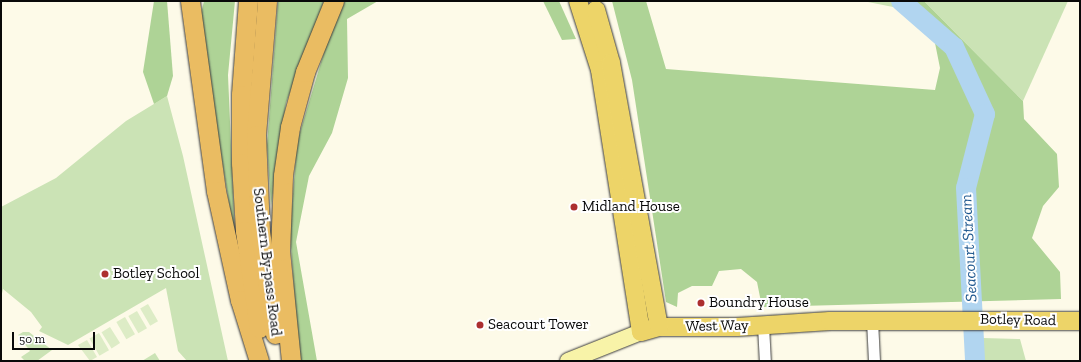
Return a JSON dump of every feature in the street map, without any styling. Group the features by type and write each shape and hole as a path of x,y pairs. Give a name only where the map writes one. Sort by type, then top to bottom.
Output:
{"highway":[{"path":"190,1 216,191 240,300 259,361"},
{"path":"248,1 251,69"},
{"path":"251,69 267,1"},
{"path":"291,361 280,251 283,175 303,79 334,1"},
{"name":"Southern By-pass Road","path":"251,69 243,199 266,361"},
{"name":"Southern By-pass Road","path":"251,69 256,135 258,202 280,361"}],"main road":[{"path":"578,1 600,70 641,332"},
{"path":"592,1 611,63 659,327"},
{"name":"West Way","path":"578,359 641,332 659,327 764,326 872,320 955,319"},
{"name":"Botley Road","path":"955,319 1080,321"}],"street":[{"path":"872,320 874,361"},
{"path":"764,326 765,361"}],"green space":[{"path":"154,1 167,1 173,76 167,96 154,104 143,72"},
{"path":"204,1 235,1 228,75 235,239 199,22"},
{"path":"278,1 324,1 286,103 271,206 267,145"},
{"path":"345,1 378,1 347,19 348,78 332,133 309,176 296,242 317,361 299,361 290,233 297,142 332,26"},
{"path":"543,1 559,1 576,39 562,40"},
{"path":"612,1 646,1 666,69 935,90 940,68 934,38 894,1 924,1 1023,101 1024,119 1057,154 1059,187 1043,206 1032,238 1060,272 1061,299 762,307 757,282 741,269 719,271 712,286 692,286 678,293 677,307 666,302 632,80"},
{"path":"863,1 894,1 898,8"},
{"path":"924,1 1068,1 1023,101"},
{"name":"Botley School","path":"167,96 183,156 228,361 187,361 178,351 166,288 68,345 39,331 42,327 31,312 3,289 1,298 1,207 56,178 126,121"},
{"path":"148,304 158,321 150,326 140,308"},
{"path":"137,311 147,328 138,333 128,316"},
{"path":"125,317 135,334 126,339 116,322"},
{"path":"110,327 120,343 112,348 102,332"},
{"path":"23,332 29,332 52,350 37,361 25,361 21,357 30,351 18,335"},
{"path":"99,333 109,350 99,356 89,338"},
{"path":"983,338 1020,339 1026,361 984,361"},
{"path":"87,340 97,357 90,361 78,345"},
{"path":"155,353 160,361 142,361"}],"waterway":[{"name":"Seacourt Stream","path":"901,1 954,47 985,114 966,188 975,361"}],"place":[{"name":"Midland House","path":"574,207"},
{"name":"Botley School","path":"105,274"},
{"name":"Boundry House","path":"701,303"},
{"name":"Seacourt Tower","path":"480,325"}]}
